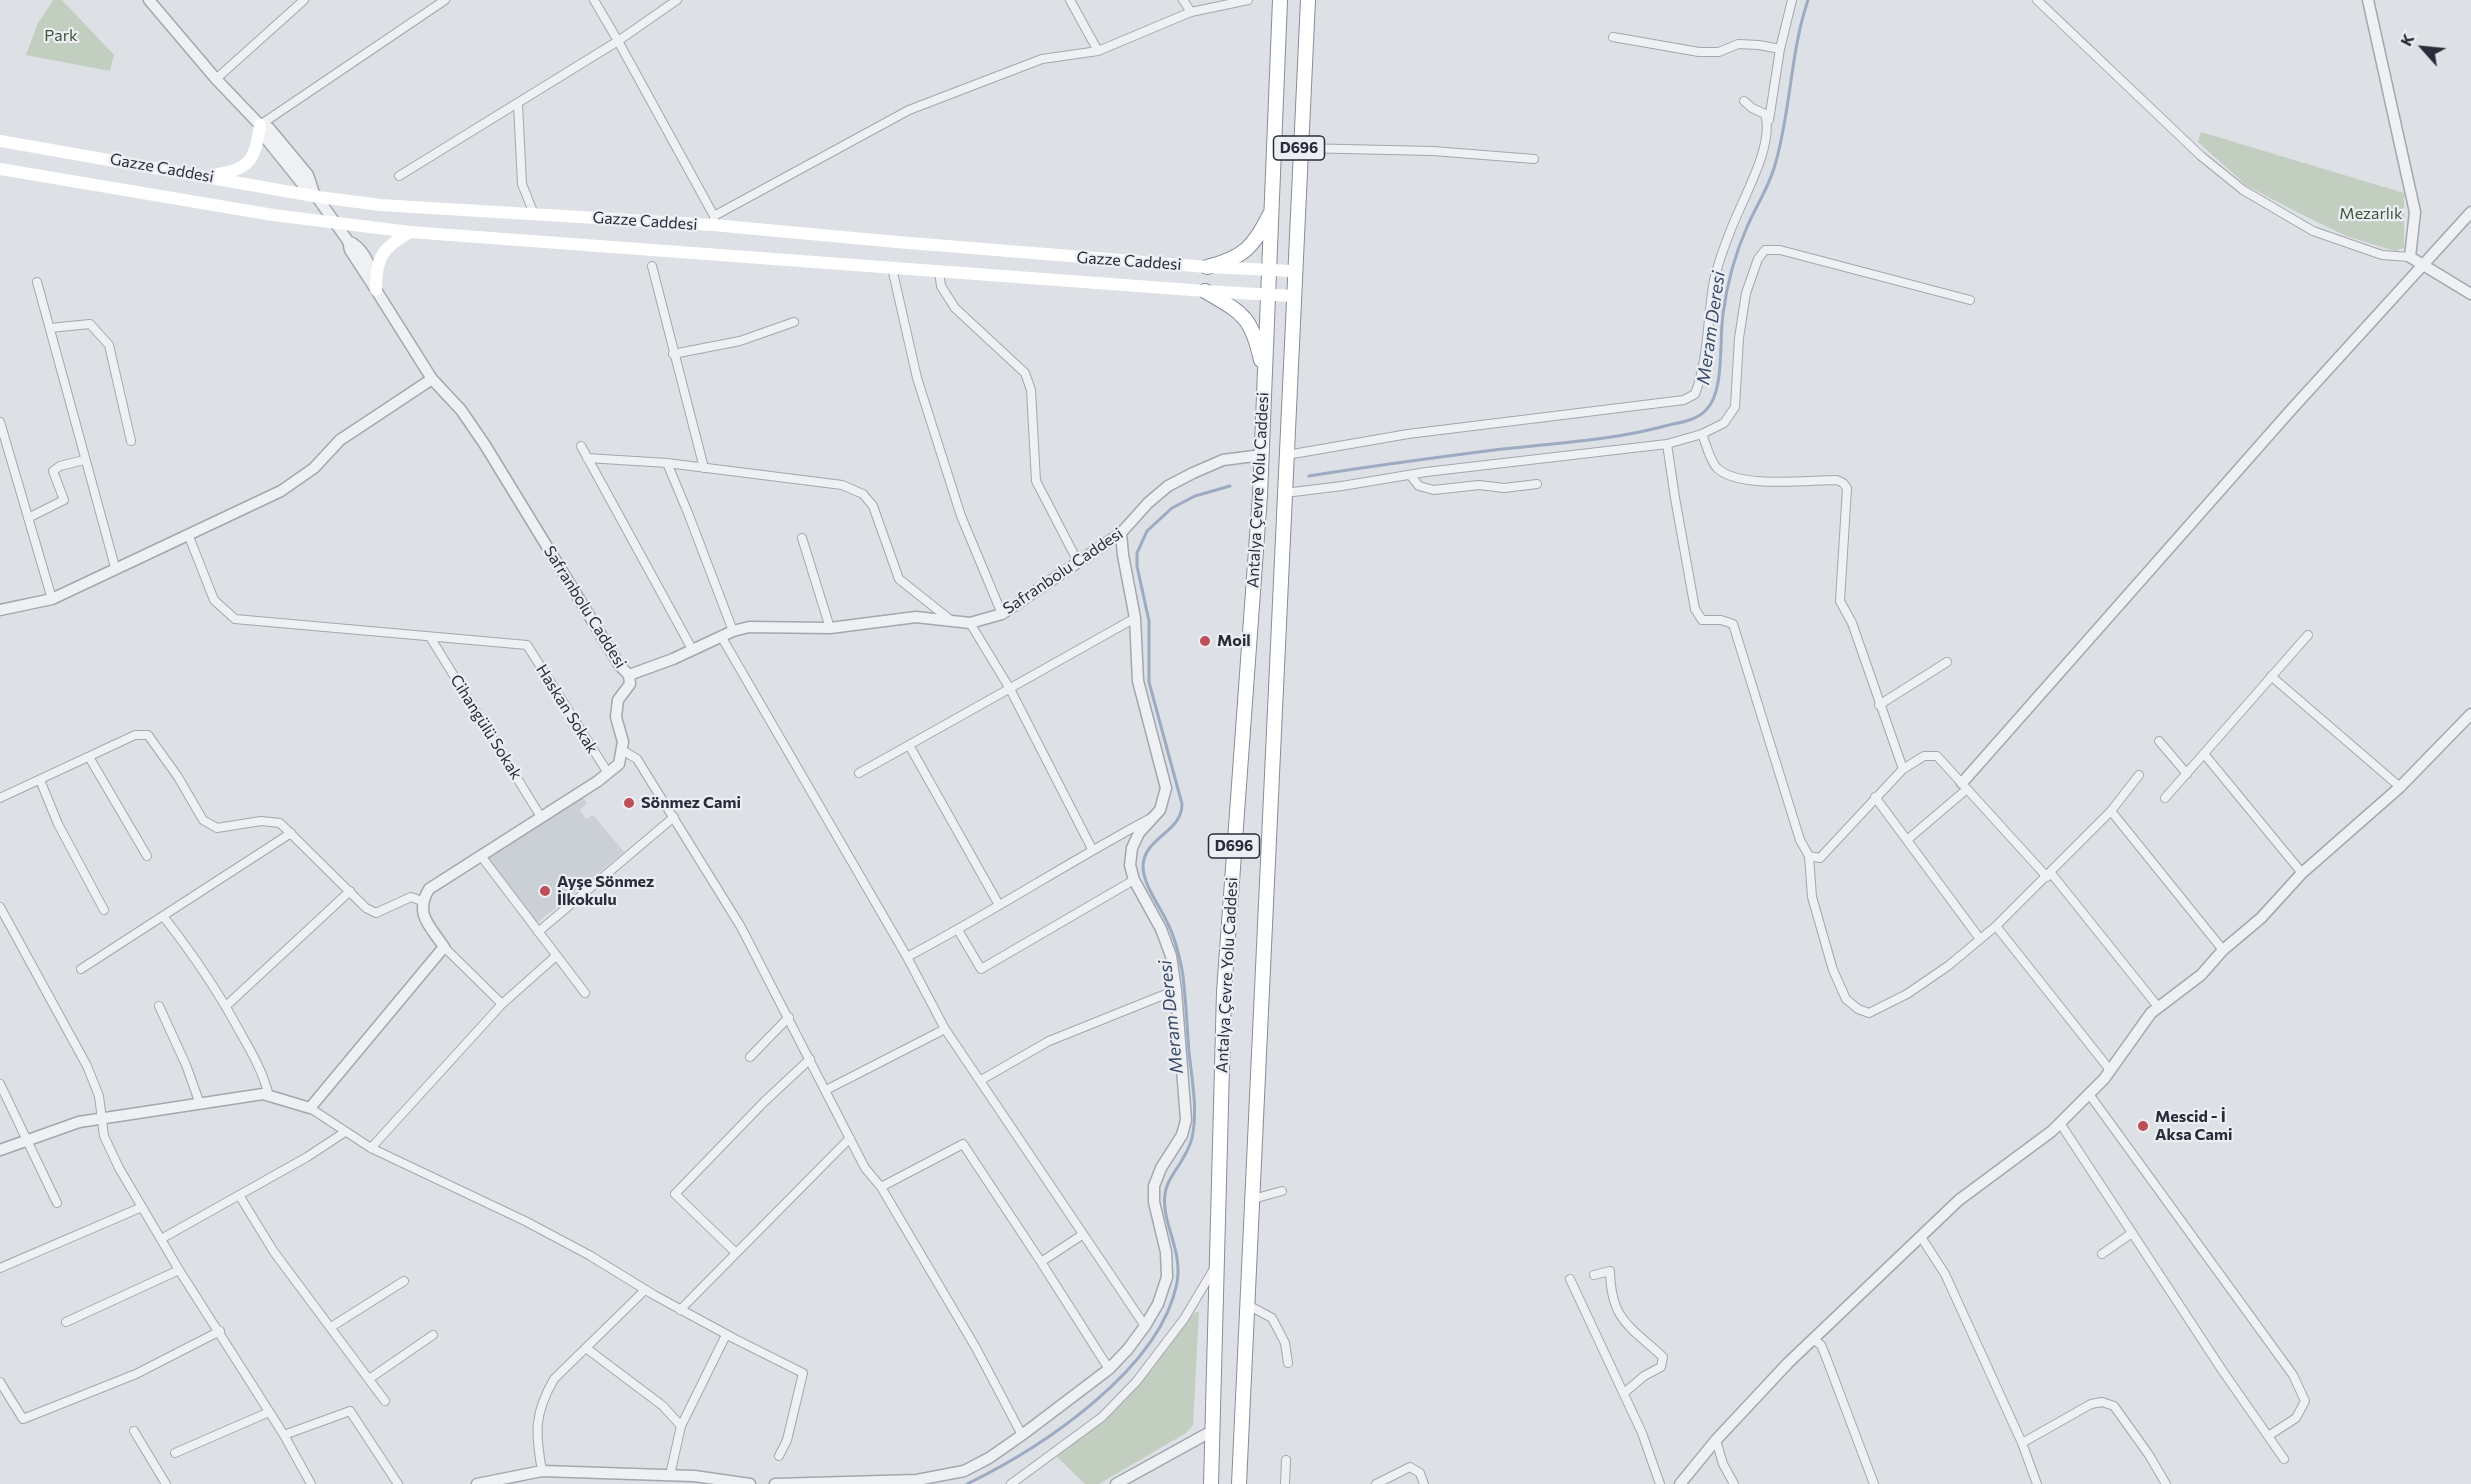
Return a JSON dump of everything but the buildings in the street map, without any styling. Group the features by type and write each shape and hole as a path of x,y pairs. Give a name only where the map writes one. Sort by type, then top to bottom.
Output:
{"highway":[{"name":"Antalya Çevre Yolu Caddesi","path":"1211,1484 1224,992 1262,455 1280,0"},
{"name":"Antalya Çevre Yolu Caddesi","path":"1239,1484 1287,455 1293,271 1308,0"},
{"path":"1207,267 1229,261 1250,248 1272,210"},
{"path":"1205,291 1244,314 1258,346 1265,378"}],"main road":[{"path":"207,176 236,171 250,162 256,147 260,125"},
{"name":"Gazze Caddesi","path":"0,141 380,205 534,214 713,220 1207,267 1293,271"},
{"name":"Gazze Caddesi","path":"0,169 262,213 410,232 1292,296"},
{"path":"376,290 376,274 381,254 389,244 410,232"}],"street":[{"name":"Safranbolu Caddesi","path":"148,0 216,80 260,125 263,135 304,186 315,195 348,241 350,250 432,379 461,410 485,445 620,666 629,675 673,659 733,631 749,627 830,628 916,617 969,623 1002,614 1122,533 1148,503 1168,486 1193,472 1223,460 1262,455"},
{"path":"216,80 304,0"},
{"path":"260,125 445,0"},
{"path":"594,0 618,40 713,220 909,110 1042,59 1098,51 1191,12 1248,0"},
{"path":"399,176 518,104 676,0"},
{"path":"1070,0 1098,51"},
{"path":"1183,0 1191,12"},
{"path":"1287,455 1408,434 1684,400 1695,394 1702,377 1714,279 1730,230 1758,170 1780,49 1792,0"},
{"path":"2037,0 2201,156 2243,190 2313,231 2382,255 2410,257 2471,294"},
{"path":"2368,0 2415,212 2410,257"},
{"path":"1613,37 1699,52 1719,52 1738,44 1780,49"},
{"path":"1744,101 1765,114 1768,124"},
{"path":"518,104 522,184 534,214"},
{"path":"1299,148 1433,152 1534,159"},
{"path":"1906,840 1964,786 2283,419 2471,212"},
{"path":"1285,493 1410,474 1667,444 1702,434 1724,423 1735,407 1739,338 1746,293 1758,259 1765,250 1780,250 1970,300"},
{"path":"652,266 673,354 705,468"},
{"path":"892,268 917,378 961,516 1002,614"},
{"path":"939,271 941,286 955,308 1025,373 1032,399 1036,481 1078,562"},
{"path":"37,282 115,567"},
{"path":"673,354 740,341 794,322"},
{"path":"50,328 90,324 109,345 130,441"},
{"path":"0,610 52,599 115,567 281,491 314,468 340,440 432,379"},
{"path":"1,427 52,599"},
{"path":"1702,434 1715,466 1732,477 1761,481 1837,480 1847,488 1840,601 1852,622 1903,769"},
{"path":"1667,444 1674,498 1695,609 1702,620 1721,620 1733,624 1796,830 1809,856 1812,897 1833,970 1846,999 1858,1009 1869,1012 1907,994 1948,966 1996,926 2049,875 2111,811 2139,775"},
{"path":"581,446 692,649"},
{"path":"587,458 667,463 842,485 863,494 873,506 900,579 953,622"},
{"path":"28,518 64,500 52,471 60,466 84,460"},
{"path":"667,463 733,631"},
{"path":"1410,474 1419,486 1434,490 1479,485 1504,488 1537,484"},
{"path":"907,957 958,930 1092,849 1149,819 1160,810 1166,788 1138,681 1135,618 1123,555 1122,533"},
{"path":"188,534 214,600 235,619 430,637"},
{"path":"802,538 830,628"},
{"path":"859,773 1135,618"},
{"path":"969,623 1010,689 1092,849"},
{"path":"722,636 907,957 945,1029 1145,1326"},
{"path":"2165,798 2308,636"},
{"name":"Haskan Sokak","path":"430,637 527,645 608,773"},
{"name":"Cihangülü Sokak","path":"430,637 541,817"},
{"path":"1879,705 1947,662"},
{"path":"502,1004 444,947 423,915 422,901 429,889 619,764 623,742 616,717 618,700 630,684 629,675"},
{"path":"2271,676 2400,787"},
{"path":"1680,1484 1716,1440 1813,1339 1959,1200 2060,1123 2110,1070 2151,1013 2201,975 2223,950 2261,918 2302,873 2400,787 2471,714"},
{"path":"0,798 135,735 148,735 178,777 203,820 217,828 261,821 280,823 366,908 376,913 411,897 422,901"},
{"path":"2158,741 2187,774"},
{"path":"909,745 999,905"},
{"path":"622,750 637,759 741,927 865,1168 881,1187 976,1348 1022,1435"},
{"path":"2205,755 2302,873"},
{"path":"1809,856 1820,858 1903,769 1924,756 1937,756 2049,875 2159,1008"},
{"path":"89,757 147,856"},
{"path":"40,780 58,824 104,910"},
{"path":"1875,797 1980,939"},
{"path":"2111,811 2223,950"},
{"path":"538,932 674,817"},
{"path":"775,1484 917,1480 964,1471 989,1458 1022,1435 1109,1369 1145,1326 1158,1304 1167,1277 1166,1252 1154,1202 1154,1186 1161,1168 1182,1135 1186,1120 1176,990 1171,956 1161,929 1134,880 1130,865 1132,848 1149,819"},
{"path":"81,969 291,833"},
{"path":"481,856 585,993"},
{"path":"958,930 981,969 1134,880"},
{"path":"226,1006 350,891"},
{"path":"0,907 87,1066 99,1096 104,1136 119,1168 179,1270 220,1331 284,1435 311,1484"},
{"path":"163,916 195,957 226,1006 264,1075 269,1096"},
{"path":"1996,926 2110,1070"},
{"path":"310,1108 444,947"},
{"path":"371,1148 502,1004 556,956"},
{"path":"981,1080 1049,1041 1176,990"},
{"path":"159,1006 186,1065 200,1104"},
{"path":"750,1057 789,1017"},
{"path":"826,1090 945,1029"},
{"path":"735,1252 675,1194 764,1102 810,1059"},
{"path":"0,1084 57,1203"},
{"path":"0,1150 79,1122 263,1094 310,1108 371,1148 525,1221 589,1255 680,1310 803,1373 787,1440 778,1456"},
{"path":"2089,1094 2293,1375 2305,1401 2296,1418 2268,1436"},
{"path":"2060,1123 2222,1370 2284,1459"},
{"path":"161,1239 307,1157 345,1132"},
{"path":"680,1310 850,1138"},
{"path":"881,1187 963,1144 1109,1369"},
{"path":"1253,1198 1282,1191"},
{"path":"239,1195 274,1252 385,1401"},
{"path":"0,1268 142,1207"},
{"path":"2103,1254 2132,1233"},
{"path":"1041,1262 1083,1235"},
{"path":"1921,1237 1946,1274 2022,1443 2037,1484"},
{"path":"1011,1484 1102,1417 1136,1382 1185,1319 1217,1264"},
{"path":"66,1322 179,1270"},
{"path":"1594,1275 1610,1271 1610,1289 1624,1324 1663,1358 1661,1368 1644,1376 1623,1393"},
{"path":"1570,1279 1642,1433 1660,1484"},
{"path":"331,1327 404,1281"},
{"path":"542,1471 535,1435 544,1397 554,1379 645,1290"},
{"path":"1248,1305 1272,1317 1286,1343 1288,1363"},
{"path":"0,1382 23,1419 136,1374 220,1331"},
{"path":"369,1378 434,1335"},
{"path":"670,1475 681,1426 726,1335"},
{"path":"1813,1339 1821,1345 1874,1484"},
{"path":"586,1347 663,1406 681,1426"},
{"path":"2022,1443 2091,1404 2102,1402 2114,1406 2150,1455 2166,1484"},
{"path":"284,1435 350,1410 398,1484"},
{"path":"175,1453 269,1412"},
{"path":"134,1431 166,1484"},
{"path":"1116,1484 1212,1431"},
{"path":"1716,1440 1722,1464 1734,1484"},
{"path":"1286,1460 1286,1484"},
{"path":"1376,1484 1410,1467 1420,1473 1424,1484"},
{"path":"477,1484 542,1471 694,1476 750,1484"}],"shaded area":[{"name":"Ayşe Sönmez İlkokulu","path":"582,797 587,803 580,810 586,819 593,815 624,852 537,923 488,858"}],"green space":[{"name":"Park","path":"53,0 62,0 114,55 110,71 26,55 38,23"},
{"name":"Mezarlık","path":"2201,132 2404,193 2404,248 2395,251 2346,236 2247,186 2198,142"},
{"path":"1195,1312 1199,1312 1193,1425 1186,1433 1099,1484 1085,1484 1054,1454 1092,1426 1160,1357"}],"waterway":[{"name":"Meram Deresi","path":"1309,476 1378,465 1625,435 1689,420 1706,410 1712,402 1719,379 1723,314 1729,280 1743,237 1775,165 1802,20 1808,0"},
{"name":"Meram Deresi","path":"967,1484 1029,1450 1061,1428 1123,1375 1147,1346 1166,1315 1177,1283 1177,1259 1166,1215 1165,1194 1169,1181 1186,1154 1192,1138 1194,1095 1184,985 1179,956 1171,930 1146,881 1143,866 1150,848 1176,822 1182,804 1149,682 1149,621 1137,566 1137,553 1147,531 1172,508 1195,496 1230,486"}],"place":[{"name":"Moil","path":"1205,641"},
{"name":"Sönmez Cami","path":"629,803"},
{"name":"Ayşe Sönmez İlkokulu","path":"545,891"},
{"name":"Mescid - İ Aksa Cami","path":"2143,1126"}]}
